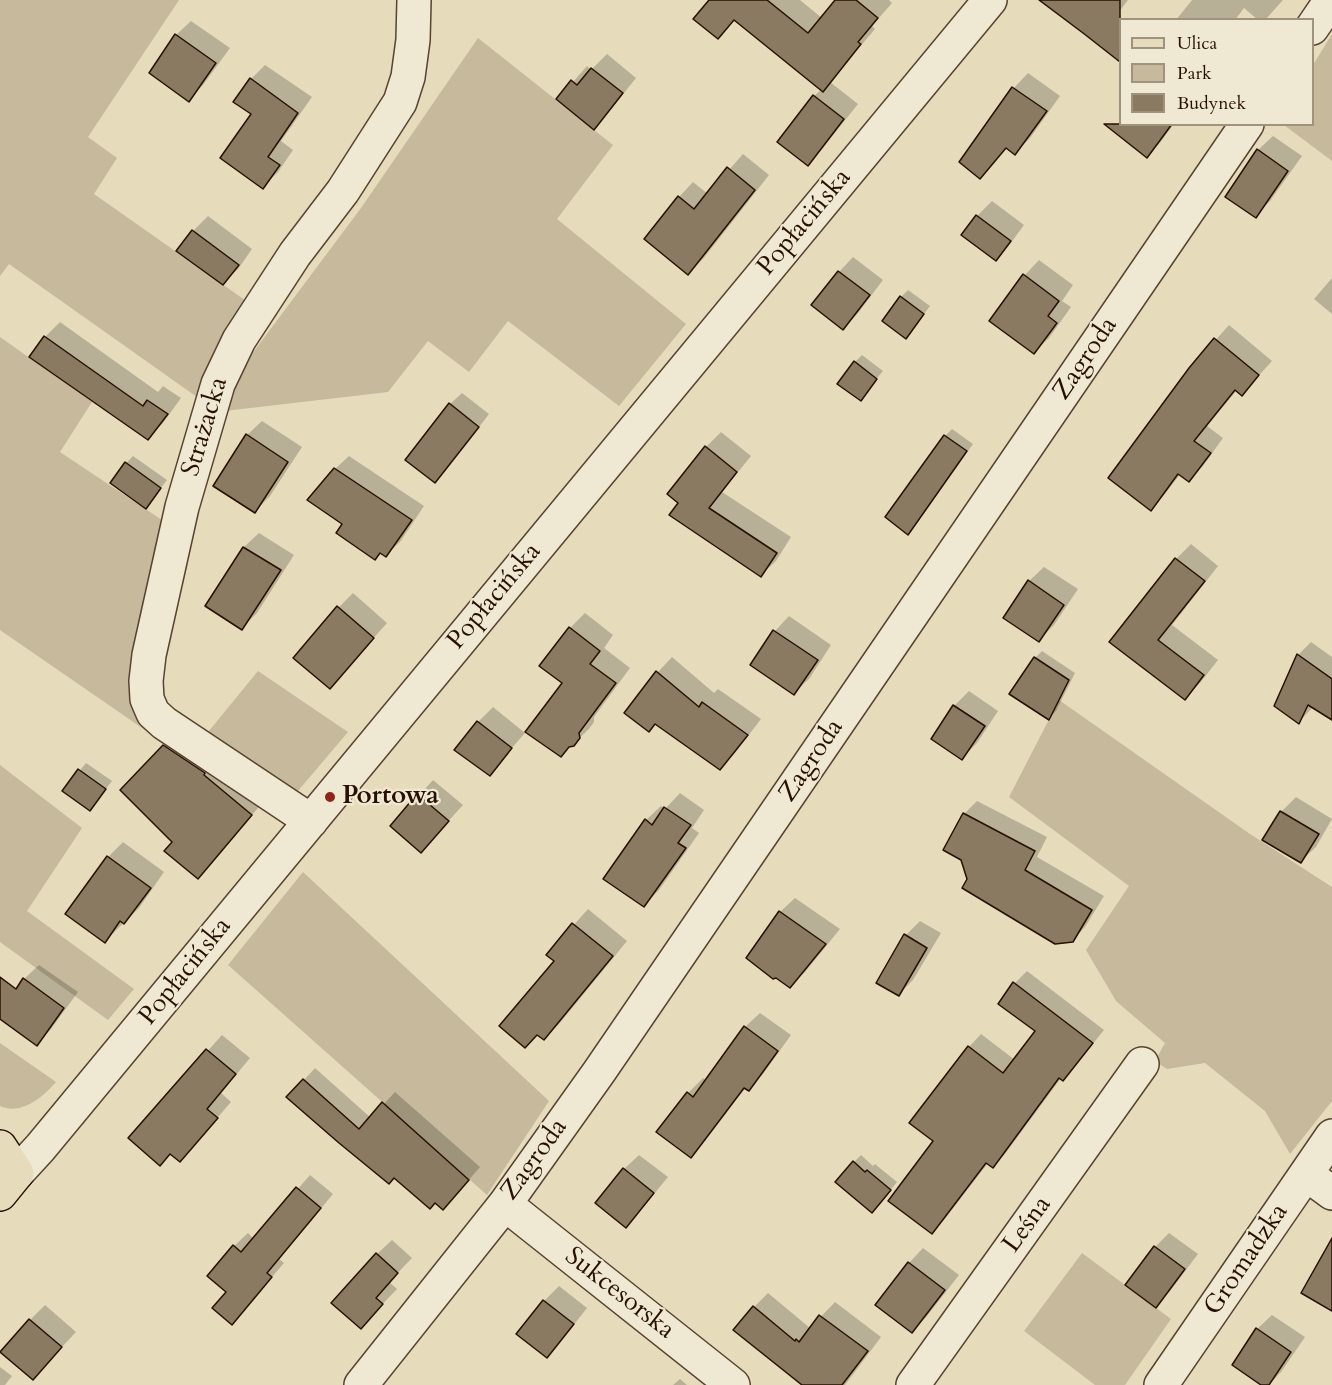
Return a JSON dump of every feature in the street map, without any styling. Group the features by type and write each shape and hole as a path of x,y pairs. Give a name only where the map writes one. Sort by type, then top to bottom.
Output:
{"street":[{"name":"Strażacka","path":"310,821 164,723 153,713 147,699 148,655 182,507 218,384 239,339 294,254 343,191 400,102 408,77 413,40 414,0"},
{"name":"Popłacińska","path":"6,1171 40,1148 990,0"},
{"name":"Zagroda","path":"361,1385 505,1204 690,939 1246,126"},
{"name":"Leśna","path":"913,1385 1142,1064"},
{"name":"Gromadzka","path":"1161,1385 1332,1136"},
{"path":"1306,1174 1332,1192"},
{"name":"Sukcesorska","path":"505,1204 733,1385"}],"green space":[{"path":"0,0 179,0 88,137 117,158 94,194 249,303 204,402 9,264 0,276"},
{"path":"1332,34 1332,161 1285,126 1314,126 1314,63"},
{"path":"478,38 613,145 557,219 686,324 619,406 508,321 469,372 428,341 388,392 216,412 231,382 361,208"},
{"path":"0,337 92,402 60,452 165,522 143,716 158,739 0,630"},
{"path":"258,671 348,732 292,798 204,737"},
{"path":"1059,700 1250,834 1332,887 1332,1101 1290,1154 1265,1111 1205,1063 1167,1069 1155,1061 1165,1043 1116,1001 1086,950 1129,886 1009,797"},
{"path":"0,765 82,828 27,911 134,989 108,1020 0,942"},
{"path":"303,872 549,1101 487,1195 228,965"},
{"path":"0,1043 56,1082 38,1099 24,1107 16,1109 0,1106"},
{"path":"1082,1253 1171,1319 1125,1385 1095,1385 1024,1331"}],"building":[{"path":"709,0 767,0 808,33 835,0 856,0 878,18 858,42 861,44 823,92 734,20 718,39 693,19"},
{"path":"1039,0 1120,0 1119,61"},
{"path":"175,34 216,63 189,102 149,73"},
{"path":"591,68 623,93 594,130 556,99 571,80 577,85"},
{"path":"250,78 298,113 268,157 280,165 263,189 220,158 251,114 233,102"},
{"path":"1012,87 1047,111 1015,155 1006,148 980,179 959,162"},
{"path":"813,95 844,119 808,166 777,142"},
{"path":"1104,124 1171,126 1147,158"},
{"path":"1257,149 1288,171 1256,218 1225,197"},
{"path":"727,167 755,190 688,275 644,239 678,196 694,209"},
{"path":"976,215 1011,241 996,261 961,235"},
{"path":"192,230 239,265 223,285 176,251"},
{"path":"838,271 870,295 843,330 811,305"},
{"path":"1023,274 1059,301 1048,316 1057,323 1034,354 989,321"},
{"path":"900,296 924,314 906,339 882,321"},
{"path":"44,336 143,406 147,400 168,414 148,440 29,357"},
{"path":"1214,338 1259,375 1242,396 1235,390 1194,441 1211,453 1189,482 1178,474 1151,511 1108,478 1189,368"},
{"path":"854,361 877,379 861,401 837,384"},
{"path":"449,403 479,427 435,483 405,460"},
{"path":"246,434 288,462 255,513 213,486"},
{"path":"944,435 967,451 908,535 885,517"},
{"path":"705,446 737,472 709,508 777,553 761,577 669,515 678,503 667,494"},
{"path":"125,462 161,488 146,509 110,483"},
{"path":"334,468 412,520 386,557 380,553 375,560 336,533 342,524 307,500"},
{"path":"243,547 281,570 242,630 205,606"},
{"path":"1175,558 1205,581 1158,640 1204,675 1185,700 1109,642"},
{"path":"1028,580 1064,605 1039,642 1003,618"},
{"path":"337,606 374,638 330,689 293,658"},
{"path":"569,627 600,651 590,664 616,683 579,733 580,738 561,757 525,732 562,683 539,666"},
{"path":"773,630 818,660 794,695 750,665"},
{"path":"1297,654 1332,679 1332,720 1308,705 1299,724 1274,706"},
{"path":"1034,657 1069,680 1049,720 1009,694"},
{"path":"656,671 699,707 702,702 748,735 720,770 655,724 649,732 624,713"},
{"path":"953,705 985,726 962,760 931,739"},
{"path":"477,721 512,748 490,776 454,750"},
{"path":"163,745 205,773 204,775 252,815 198,879 164,851 172,842 120,790"},
{"path":"78,769 106,789 90,811 62,791"},
{"path":"417,794 449,821 421,853 390,826"},
{"path":"664,807 691,825 678,843 686,848 644,907 603,879 645,819 652,825"},
{"path":"1280,811 1319,834 1301,863 1262,840"},
{"path":"963,813 1035,851 1025,870 1092,910 1073,942 1055,944 962,888 967,879 961,860 943,850"},
{"path":"107,856 151,888 124,924 120,921 105,943 65,914"},
{"path":"779,911 826,944 790,988 776,978 773,979 746,958"},
{"path":"572,923 613,956 544,1040 537,1035 525,1048 499,1026 554,961 546,955"},
{"path":"904,934 927,948 899,996 876,983"},
{"path":"0,977 16,989 23,978 64,1008 37,1046 0,1019"},
{"path":"1013,982 1093,1043 1063,1081 1059,1078 993,1168 986,1163 932,1234 888,1201 933,1141 909,1123 968,1046 1003,1073 1035,1031 998,1004"},
{"path":"744,1026 778,1051 749,1091 744,1088 691,1158 656,1132 687,1092 693,1097"},
{"path":"206,1049 236,1074 207,1109 218,1118 180,1162 170,1154 160,1166 128,1138"},
{"path":"303,1079 359,1129 382,1102 469,1180 443,1210 435,1203 430,1209 394,1178 389,1184 286,1097"},
{"path":"853,1161 891,1190 872,1213 835,1182"},
{"path":"623,1168 654,1193 626,1228 595,1203"},
{"path":"296,1187 321,1208 267,1273 272,1277 232,1325 212,1308 226,1292 207,1276 233,1245 241,1252"},
{"path":"1332,1238 1332,1311 1301,1293"},
{"path":"1154,1246 1185,1269 1156,1308 1125,1285"},
{"path":"376,1253 398,1273 376,1298 383,1304 361,1329 331,1303"},
{"path":"908,1262 945,1290 912,1333 875,1305"},
{"path":"543,1300 574,1324 547,1358 516,1334"},
{"path":"753,1306 795,1341 796,1339 799,1342 819,1315 868,1351 842,1385 802,1385 733,1330"},
{"path":"29,1319 62,1347 33,1380 0,1352"},
{"path":"1256,1328 1291,1352 1269,1385 1261,1385 1232,1365"}],"place":[{"name":"Portowa","path":"330,797"}]}
